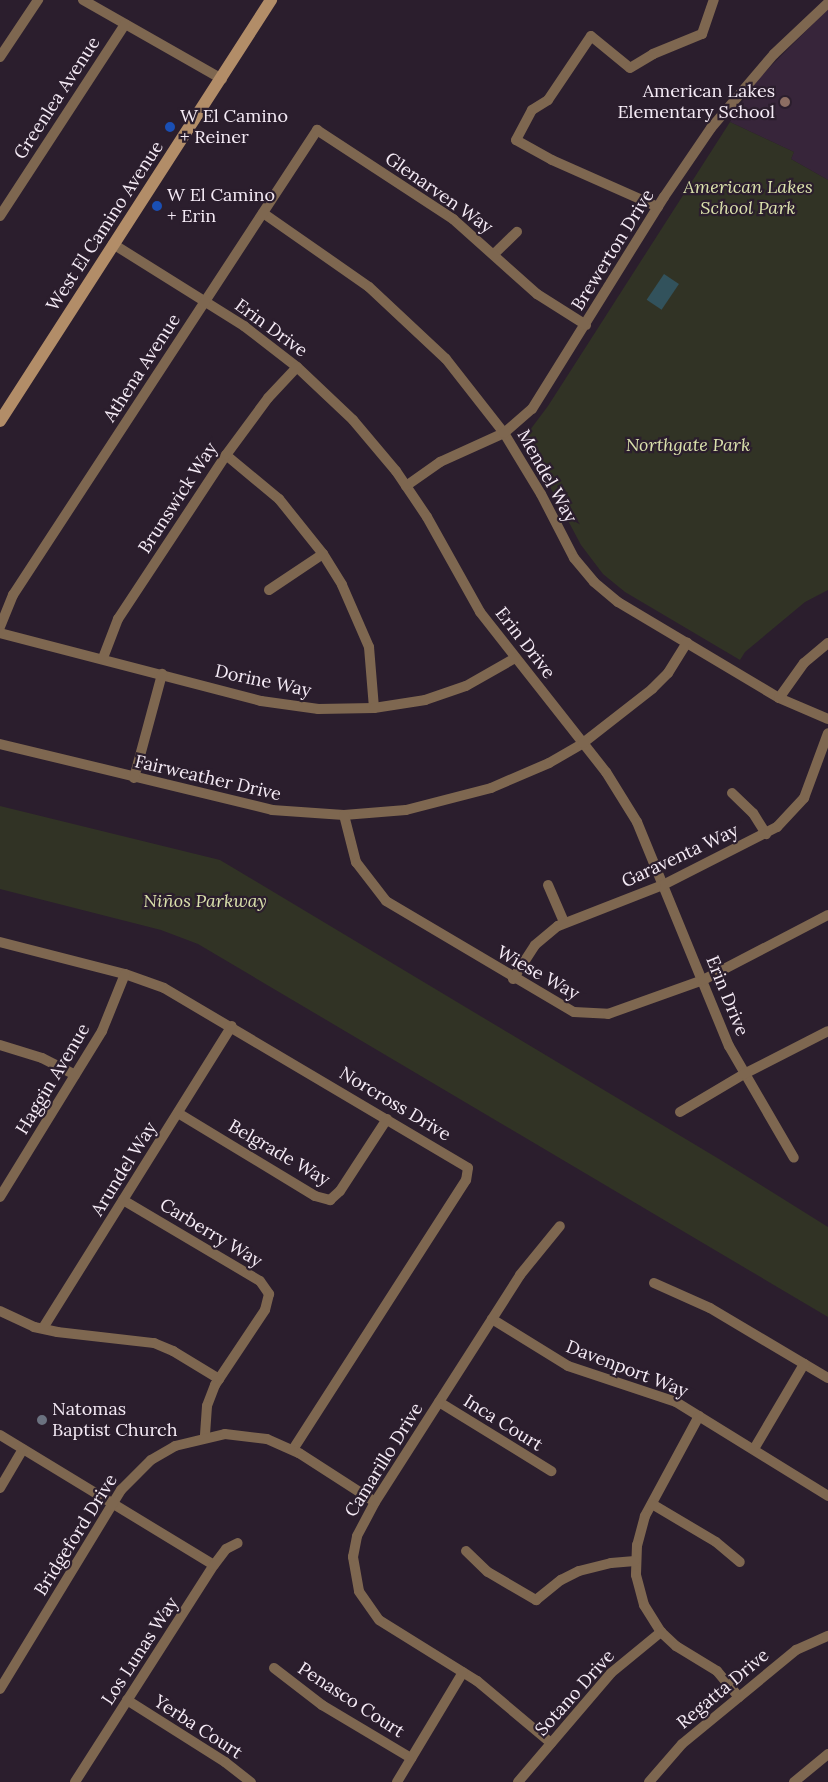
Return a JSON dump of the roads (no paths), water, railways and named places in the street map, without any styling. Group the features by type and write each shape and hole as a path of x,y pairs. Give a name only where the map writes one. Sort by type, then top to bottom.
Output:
{"main road":[{"name":"West El Camino Avenue","path":"0,421 113,244 222,79 271,0"}],"street":[{"path":"0,57 38,0"},
{"path":"84,0 222,79"},
{"path":"658,207 552,160 516,140 532,110 548,100 591,36 630,68 653,54 702,34 714,0"},
{"name":"Brewerton Drive","path":"406,486 440,462 504,433 540,398 658,207 700,144 744,88 828,3"},
{"name":"Greenlea Avenue","path":"0,216 125,24"},
{"name":"Athena Avenue","path":"0,627 13,595 317,130"},
{"name":"Glenarven Way","path":"317,130 453,219 537,294 586,324"},
{"name":"Mendel Way","path":"263,213 341,265 414,326 446,359 504,433 583,570 618,602 779,698 828,719"},
{"path":"494,254 517,232"},
{"name":"Erin Drive","path":"113,244 205,302 297,367 353,420 406,486 480,612 583,743 637,822 665,884 729,1046 794,1158"},
{"name":"Brunswick Way","path":"103,658 118,619 226,455 257,411 297,367"},
{"path":"226,455 279,499 323,554 364,633 372,661 374,708"},
{"path":"269,590 323,554"},
{"name":"Dorine Way","path":"0,633 286,706 318,709 374,708 444,694 486,676 515,658"},
{"name":"Fairweather Drive","path":"0,744 248,806 303,814 344,815 406,810 461,798 520,777 583,743 652,689 668,672 687,643"},
{"path":"779,698 804,663 828,643"},
{"path":"134,778 162,674"},
{"name":"Garaventa Way","path":"513,979 535,945 564,922 665,884 766,834 787,818 804,798 828,732"},
{"path":"732,793 753,813 766,834"},
{"name":"Wiese Way","path":"344,815 356,862 386,901 561,1007 601,1015 702,980 828,915"},
{"path":"548,885 564,922"},
{"name":"Norcross Drive","path":"0,942 125,974 177,994 468,1168 466,1180 293,1449"},
{"name":"Haggin Avenue","path":"1,1194 75,1075 112,1010 125,974"},
{"name":"Arundel Way","path":"43,1328 232,1026"},
{"path":"680,1112 744,1074 828,1031"},
{"path":"0,1045 42,1058 75,1075"},
{"name":"Belgrade Way","path":"178,1113 315,1196 330,1200 340,1191 387,1119"},
{"name":"Carberry Way","path":"123,1200 260,1281 268,1294 265,1310 219,1379 207,1406 205,1436"},
{"name":"Camarillo Drive","path":"551,1743 463,1672 390,1628 374,1615 362,1598 354,1578 354,1550 362,1523 375,1502 533,1257 560,1226"},
{"path":"654,1283 710,1308 828,1378"},
{"path":"0,1311 43,1328 154,1343 173,1351 219,1379"},
{"name":"Davenport Way","path":"492,1320 568,1366 626,1387 658,1394 754,1448 828,1496"},
{"path":"754,1448 804,1364"},
{"name":"Inca Court","path":"439,1402 550,1471"},
{"path":"699,1416 640,1530 635,1562 644,1605 661,1632 676,1646 717,1671 739,1697"},
{"path":"0,1435 214,1565"},
{"name":"Bridgeford Drive","path":"0,1689 113,1503 130,1479 151,1460 175,1446 205,1436 246,1435 293,1449 375,1502"},
{"path":"0,1488 24,1450"},
{"path":"652,1504 710,1538 740,1562"},
{"name":"Los Lunas Way","path":"75,1782 214,1565 226,1549 238,1543"},
{"path":"466,1551 488,1572 536,1600 561,1580 579,1571 611,1563 635,1562"},
{"name":"Sotano Drive","path":"518,1782 611,1673 661,1632"},
{"name":"Regatta Drive","path":"649,1782 682,1744 796,1650 827,1639"},
{"name":"Penasco Court","path":"274,1668 322,1705 412,1758"},
{"path":"397,1782 463,1672"},
{"name":"Yerba Court","path":"127,1700 225,1762 251,1782"},
{"path":"794,1782 828,1754"}],"water":[{"path":"664,274 679,284 662,310 647,300"}],"place":[{"name":"American Lakes Elementary School","path":"785,102"},
{"name":"W El Camino + Reiner","path":"170,127"},
{"name":"W El Camino + Erin","path":"157,206"},
{"name":"Natomas Baptist Church","path":"42,1420"}],"park label":[{"name":"American Lakes School Park","path":"748,198"},
{"name":"Northgate Park","path":"688,445"},
{"name":"Niños Parkway","path":"205,901"}]}
